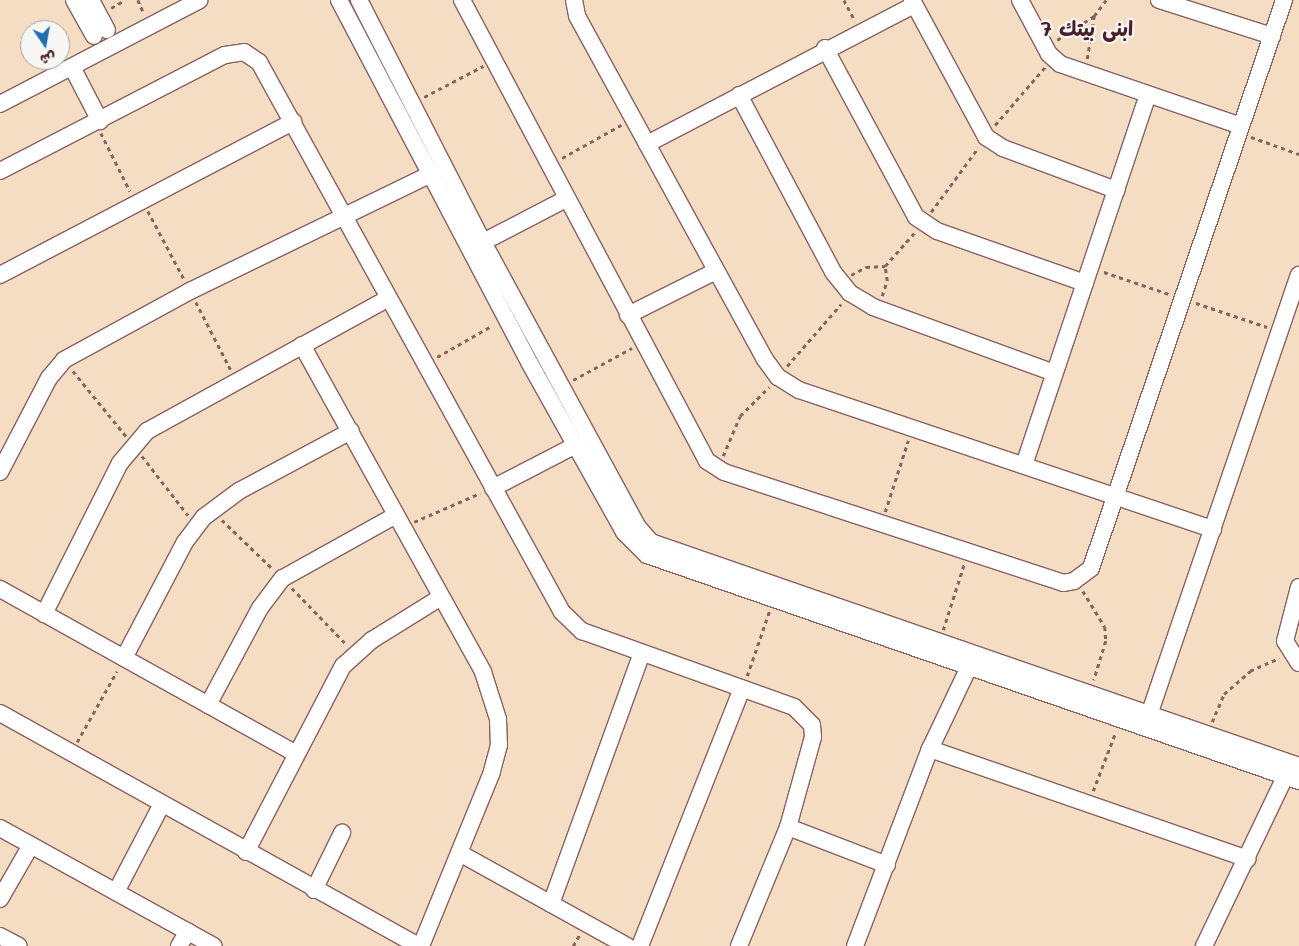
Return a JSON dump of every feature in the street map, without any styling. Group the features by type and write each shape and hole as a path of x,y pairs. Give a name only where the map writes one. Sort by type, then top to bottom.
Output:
{"street":[{"path":"74,0 101,33 91,0"},
{"path":"0,104 200,0"},
{"path":"339,0 506,318 561,386 637,526 651,542 939,644 1150,715 1214,742 1292,779 1248,858 1204,946"},
{"path":"360,0 483,242 576,445 624,532 647,555 773,601 1120,720 1214,742 1299,766"},
{"path":"462,0 700,452 715,468 967,553 1053,580 1074,581 1091,568 1284,0"},
{"path":"574,0 577,16 716,272 778,377 799,390 1213,529"},
{"path":"1020,0 1049,53 1081,72 1240,130"},
{"path":"1159,0 1272,36"},
{"path":"647,144 913,3 986,137 1003,148 1116,190"},
{"path":"826,48 906,202 922,224 1085,283"},
{"path":"0,171 234,52 259,62 493,488 571,622 642,653 794,707 812,724 813,737 788,827 739,946"},
{"path":"72,67 98,122"},
{"path":"739,95 841,284 873,307 1054,374"},
{"path":"1024,465 1148,95"},
{"path":"0,276 293,122"},
{"path":"0,472 49,378 64,360 343,214 431,174"},
{"path":"483,242 566,199"},
{"path":"628,315 716,272"},
{"path":"1150,715 1299,275"},
{"path":"44,614 134,444 162,421 389,298"},
{"path":"1,716 71,753 314,890 419,946 461,854 492,772 498,719 483,672 351,430 302,345"},
{"path":"124,658 185,542 204,517 239,490 351,430"},
{"path":"493,488 576,445"},
{"path":"208,705 270,592 283,578 400,521"},
{"path":"1295,659 1286,627 1299,587"},
{"path":"0,589 295,753"},
{"path":"246,852 332,682 349,660 441,597"},
{"path":"551,904 642,653"},
{"path":"855,946 930,750 968,667"},
{"path":"640,946 742,689"},
{"path":"930,750 1089,802 1248,858"},
{"path":"116,892 162,804"},
{"path":"788,827 887,865"},
{"path":"0,828 214,946"},
{"path":"314,890 342,833"},
{"path":"0,899 31,845"},
{"path":"461,854 627,946"},
{"path":"179,946 188,931"},
{"path":"0,936 18,946"}],"path":[{"path":"138,0 144,11"},
{"path":"844,0 860,31"},
{"path":"873,307 885,289 885,266 922,224 1049,53 1094,16 1106,0"},
{"path":"1081,72 1093,40 1094,16"},
{"path":"413,103 493,60"},
{"path":"549,166 633,118"},
{"path":"98,122 137,203"},
{"path":"1240,130 1299,154"},
{"path":"841,284 866,267 885,266"},
{"path":"425,364 506,318"},
{"path":"561,386 642,342"},
{"path":"881,524 912,428"},
{"path":"400,521 493,488"},
{"path":"939,644 967,553"},
{"path":"1074,581 1100,613 1105,627 1106,641 1090,696"},
{"path":"742,689 773,601"},
{"path":"71,753 124,658"},
{"path":"1214,742 1224,694 1250,671 1295,659"},
{"path":"1089,802 1120,720"}],"district":[{"name":"ابنى بيتك 7","path":"1087,28"}]}
